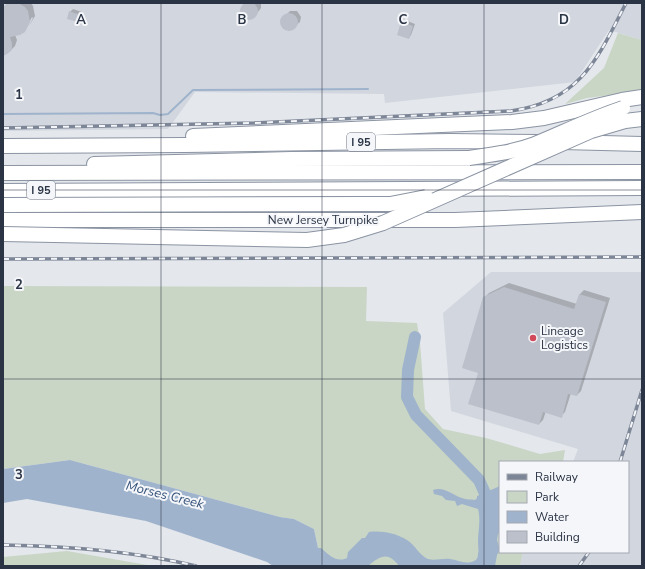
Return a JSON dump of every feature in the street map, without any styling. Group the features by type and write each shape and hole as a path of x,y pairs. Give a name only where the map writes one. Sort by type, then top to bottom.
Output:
{"highway":[{"path":"79,145 168,137 512,122 544,118 622,100 642,97"},
{"path":"3,234 275,239 326,238 364,230 384,222 591,131 624,115 642,104"},
{"path":"3,166 79,169 291,159 469,158 505,152 534,144 594,119 624,115 642,119"},
{"name":"I 95","path":"3,146 450,141 642,144"},
{"name":"I 95","path":"3,173 79,169 642,172"},
{"path":"3,205 390,204 431,196 482,178"},
{"name":"I 95","path":"3,191 642,188"},
{"name":"New Jersey Turnpike","path":"3,220 455,220 642,212"}],"shaded area":[{"path":"3,3 642,3 642,40 609,30 575,82 385,103 384,94 195,92 168,129 3,131"},
{"path":"491,272 642,272 642,566 520,566 523,553 629,553 629,461 573,461 578,449 451,411 443,313"}],"green space":[{"path":"618,33 642,40 642,91 587,98 565,104 604,68"},
{"path":"3,286 367,287 366,321 417,323 420,342 425,409 443,429 486,438 540,454 565,450 563,461 499,461 499,553 523,553 520,566 339,566 318,548 314,529 294,519 280,517 70,460 3,469"},
{"path":"67,551 153,566 3,566 3,557"}],"water":[{"name":"Morses Creek","path":"70,460 280,517 294,519 314,529 318,548 321,548 333,558 339,560 347,558 348,552 362,538 365,538 369,532 386,532 397,535 408,541 428,559 450,559 468,563 475,561 478,557 478,509 462,504 457,506 455,501 446,500 442,496 434,494 433,490 441,489 464,499 475,500 477,496 499,486 499,534 497,540 499,552 495,566 399,566 391,558 384,557 376,560 368,566 273,566 267,562 146,521 27,499 3,503 3,469"}],"building":[{"path":"249,2 255,5 258,11 255,17 249,20 243,17 240,11 243,5"},
{"path":"9,3 20,4 25,7 28,11 30,22 25,32 20,35 10,37 12,50 3,56 3,7"},
{"path":"69,11 80,15 78,22 67,19"},
{"path":"289,13 295,16 298,22 295,28 289,31 283,28 280,22 283,16"},
{"path":"401,22 413,26 409,39 397,35"},
{"name":"Lineage Logistics","path":"504,287 574,309 579,294 606,302 577,396 568,394 562,418 543,412 539,425 468,404 478,373 462,368 483,297"}],"waterway":[{"path":"3,114 153,113 160,115 168,114 193,90 368,89"},
{"path":"415,337 408,370 407,397 416,415 479,480 488,500 489,507"}],"railway":[{"path":"3,128 254,123 511,111 535,106 554,98 584,75 606,43 626,3"},
{"path":"3,259 642,257"},
{"path":"620,461 642,390"},
{"path":"3,545 100,550 196,566"},
{"path":"579,566 588,553"}],"place":[{"name":"Lineage Logistics","path":"533,338"}]}
